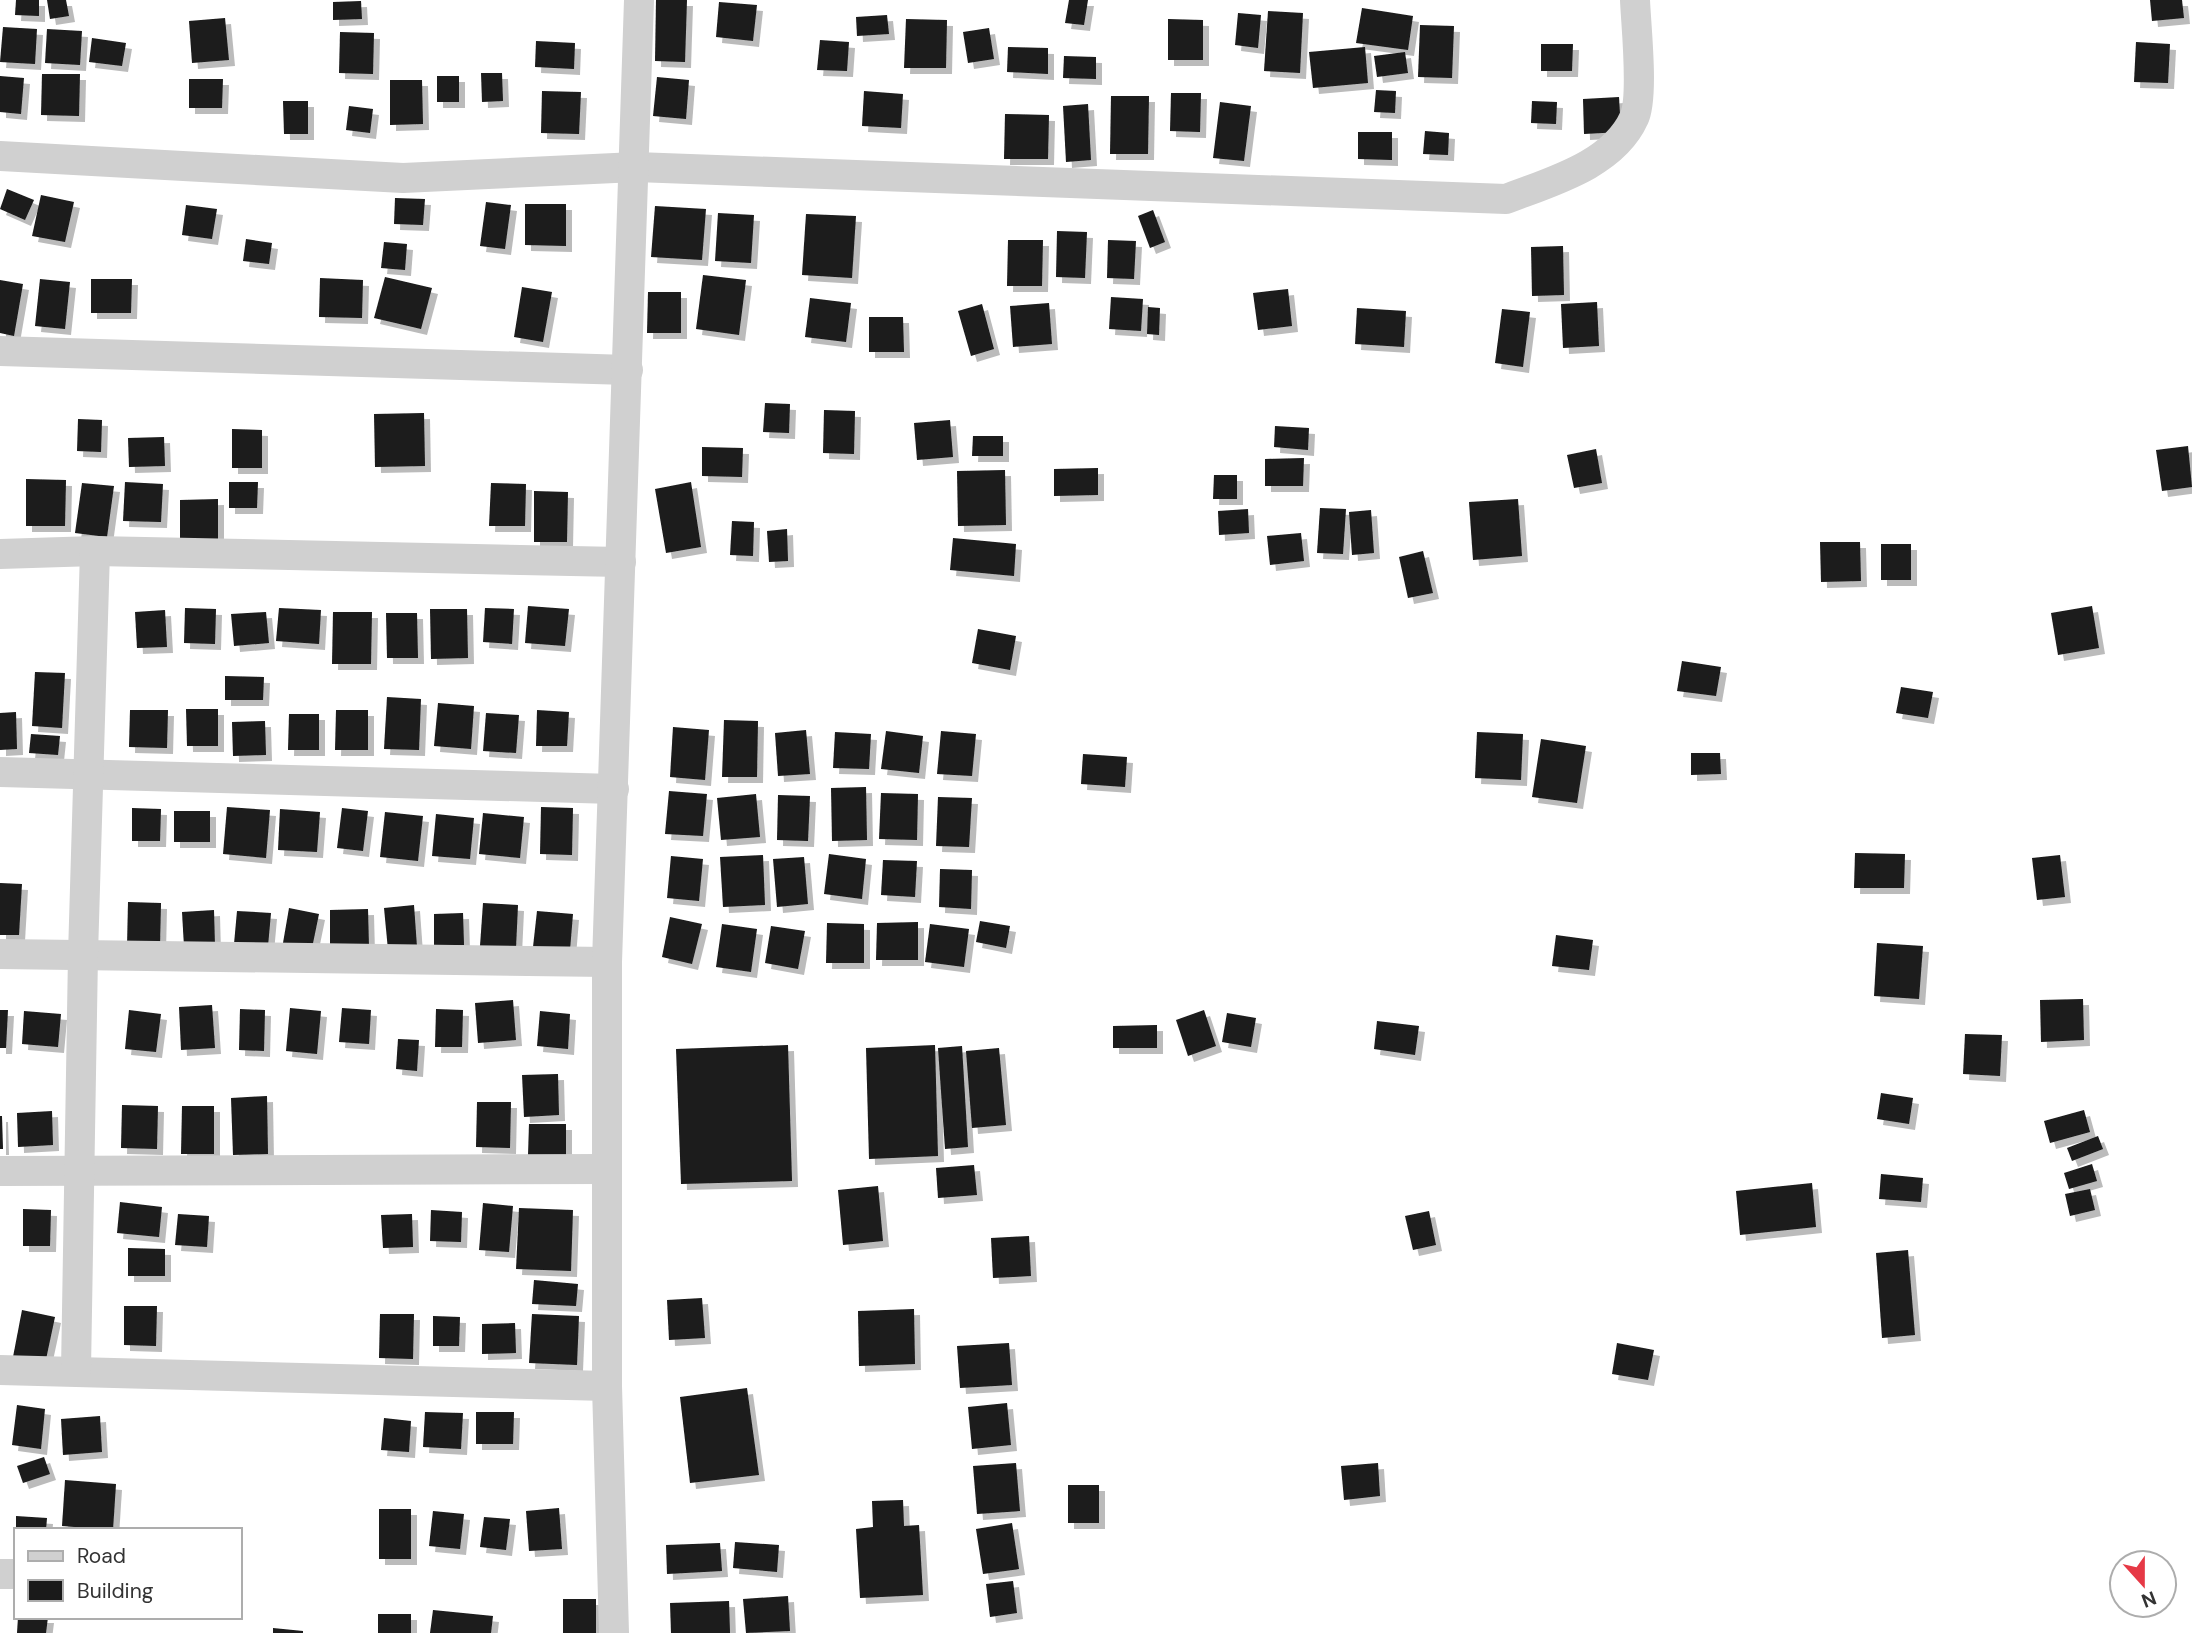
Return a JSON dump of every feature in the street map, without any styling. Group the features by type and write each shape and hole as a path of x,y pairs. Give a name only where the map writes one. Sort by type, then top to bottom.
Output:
{"street":[{"path":"614,1633 607,1386 607,962 636,167 639,0"},
{"path":"0,156 402,178 636,167 1506,200 1567,175 1613,148 1635,117 1638,88 1635,0"},
{"path":"0,351 628,370"},
{"path":"0,554 95,551 621,562"},
{"path":"76,1370 83,956 95,551"},
{"path":"0,772 89,772 614,789"},
{"path":"0,954 607,962"},
{"path":"0,1171 607,1168"},
{"path":"0,1370 607,1386"}],"building":[{"path":"16,0 39,0 39,16 15,15"},
{"path":"47,0 66,0 69,16 50,19"},
{"path":"656,0 687,0 685,62 655,61"},
{"path":"1069,0 1088,0 1084,25 1065,23"},
{"path":"2150,0 2182,0 2184,18 2152,21"},
{"path":"361,1 362,19 333,20 333,2"},
{"path":"719,2 757,5 753,41 716,37"},
{"path":"1362,8 1413,16 1408,50 1356,43"},
{"path":"1268,11 1303,13 1300,73 1264,71"},
{"path":"1238,13 1261,15 1258,48 1235,45"},
{"path":"887,15 889,34 857,36 856,17"},
{"path":"225,18 229,60 192,63 189,21"},
{"path":"906,19 947,20 946,68 904,68"},
{"path":"1168,19 1203,20 1203,60 1168,60"},
{"path":"1420,25 1454,26 1452,78 1418,77"},
{"path":"3,27 37,29 35,64 0,62"},
{"path":"989,28 994,59 968,63 963,32"},
{"path":"47,29 82,31 80,65 45,63"},
{"path":"340,32 374,33 373,74 339,73"},
{"path":"92,38 126,43 122,66 89,62"},
{"path":"820,40 849,42 847,71 817,70"},
{"path":"536,41 575,43 574,69 535,67"},
{"path":"2136,42 2170,44 2168,83 2134,82"},
{"path":"1541,44 1573,44 1572,71 1541,71"},
{"path":"1008,47 1048,48 1048,74 1007,72"},
{"path":"1365,47 1368,83 1313,88 1309,52"},
{"path":"1405,52 1408,73 1377,77 1374,56"},
{"path":"1064,56 1096,57 1096,79 1063,78"},
{"path":"481,73 502,73 503,101 482,102"},
{"path":"42,74 80,74 79,116 41,115"},
{"path":"0,76 24,78 21,114 0,112"},
{"path":"437,76 459,76 459,102 437,102"},
{"path":"657,77 689,80 686,119 653,116"},
{"path":"189,79 223,79 222,108 189,108"},
{"path":"390,80 422,80 423,124 390,125"},
{"path":"1376,90 1396,91 1395,113 1374,112"},
{"path":"542,91 581,92 579,134 541,133"},
{"path":"864,91 903,94 901,128 862,126"},
{"path":"1171,93 1201,93 1200,132 1170,131"},
{"path":"1111,96 1149,96 1148,154 1110,154"},
{"path":"1619,97 1621,132 1584,134 1583,99"},
{"path":"283,101 308,101 308,134 284,134"},
{"path":"1532,101 1557,102 1556,124 1531,123"},
{"path":"1220,102 1251,106 1244,161 1213,158"},
{"path":"1088,104 1091,160 1066,162 1063,106"},
{"path":"349,106 373,109 370,133 346,130"},
{"path":"1005,114 1049,115 1048,159 1004,159"},
{"path":"1425,131 1449,133 1448,155 1423,154"},
{"path":"1358,132 1392,132 1392,160 1358,159"},
{"path":"7,189 34,200 25,220 0,209"},
{"path":"41,195 74,202 65,242 32,236"},
{"path":"395,198 425,199 423,225 394,224"},
{"path":"486,202 511,205 505,249 480,246"},
{"path":"525,204 566,204 566,246 525,245"},
{"path":"186,205 217,209 212,239 182,235"},
{"path":"655,206 706,209 702,260 651,257"},
{"path":"1153,210 1165,242 1150,248 1138,216"},
{"path":"718,213 754,215 751,263 715,261"},
{"path":"806,214 856,216 852,278 802,275"},
{"path":"1057,231 1087,232 1085,278 1056,277"},
{"path":"246,239 272,243 269,264 243,261"},
{"path":"1008,240 1043,240 1042,286 1007,286"},
{"path":"1108,240 1136,241 1134,279 1107,278"},
{"path":"384,242 407,244 405,270 381,268"},
{"path":"1563,246 1564,295 1532,296 1531,247"},
{"path":"703,275 746,280 739,335 696,329"},
{"path":"385,277 432,288 421,329 374,318"},
{"path":"320,278 363,280 362,318 319,317"},
{"path":"40,279 70,282 65,329 35,326"},
{"path":"91,279 132,279 131,313 91,313"},
{"path":"0,280 23,284 14,336 0,333"},
{"path":"522,287 552,292 543,342 514,337"},
{"path":"1288,289 1292,326 1258,330 1253,293"},
{"path":"648,292 681,292 681,333 647,333"},
{"path":"1111,297 1143,299 1141,331 1109,329"},
{"path":"810,298 851,303 846,342 805,337"},
{"path":"1597,302 1599,346 1563,348 1561,304"},
{"path":"1049,303 1052,344 1013,347 1010,306"},
{"path":"982,304 994,349 971,356 958,311"},
{"path":"1148,307 1160,308 1159,335 1147,334"},
{"path":"1357,308 1406,311 1404,347 1355,344"},
{"path":"1502,309 1530,312 1523,367 1495,363"},
{"path":"869,317 903,317 904,352 869,352"},
{"path":"765,403 790,404 789,433 763,432"},
{"path":"824,410 855,411 854,454 823,453"},
{"path":"424,413 425,466 375,467 374,414"},
{"path":"78,419 102,420 101,452 77,451"},
{"path":"950,420 953,457 917,460 914,423"},
{"path":"1275,426 1309,428 1308,450 1274,447"},
{"path":"232,429 262,430 262,468 232,468"},
{"path":"973,436 1003,436 1003,456 972,456"},
{"path":"164,437 165,466 129,467 128,438"},
{"path":"2188,446 2192,487 2162,491 2156,450"},
{"path":"702,447 743,448 742,477 702,476"},
{"path":"1596,449 1602,483 1574,488 1567,455"},
{"path":"1304,458 1303,486 1265,486 1265,459"},
{"path":"1098,468 1098,495 1054,496 1054,469"},
{"path":"1005,470 1006,525 958,526 957,471"},
{"path":"1214,475 1237,475 1237,499 1213,499"},
{"path":"26,479 66,480 65,526 26,526"},
{"path":"125,482 163,484 161,522 123,521"},
{"path":"229,482 258,482 257,508 229,508"},
{"path":"691,482 701,547 666,553 655,489"},
{"path":"82,483 114,486 107,537 75,533"},
{"path":"491,483 526,484 525,526 489,526"},
{"path":"534,491 568,492 567,542 534,542"},
{"path":"218,499 218,542 180,543 180,500"},
{"path":"1518,499 1522,556 1473,560 1469,502"},
{"path":"1320,508 1346,509 1343,554 1317,553"},
{"path":"1248,509 1249,533 1219,535 1218,511"},
{"path":"1371,510 1374,553 1352,555 1349,512"},
{"path":"732,521 754,522 753,556 730,555"},
{"path":"787,529 788,561 769,562 767,531"},
{"path":"1301,533 1304,561 1270,565 1267,536"},
{"path":"953,538 1016,544 1014,576 950,570"},
{"path":"1820,542 1860,542 1861,581 1821,582"},
{"path":"1881,544 1911,544 1911,580 1881,580"},
{"path":"1423,551 1433,593 1408,598 1399,557"},
{"path":"528,606 569,609 565,646 525,643"},
{"path":"2092,606 2099,648 2058,655 2051,613"},
{"path":"185,608 216,609 215,644 184,643"},
{"path":"279,608 321,610 319,644 276,641"},
{"path":"485,608 514,609 512,644 483,642"},
{"path":"430,609 467,609 468,658 431,659"},
{"path":"165,610 167,647 137,648 135,612"},
{"path":"266,612 269,643 234,646 231,614"},
{"path":"333,612 372,612 371,664 332,664"},
{"path":"386,613 417,613 418,658 387,658"},
{"path":"978,629 1016,636 1010,670 972,663"},
{"path":"1682,661 1721,667 1716,696 1677,691"},
{"path":"35,672 65,673 62,728 32,726"},
{"path":"225,676 264,677 263,700 225,700"},
{"path":"1901,687 1933,692 1928,718 1896,713"},
{"path":"387,697 421,699 419,750 384,749"},
{"path":"438,703 474,706 471,749 434,746"},
{"path":"186,709 218,709 218,746 187,746"},
{"path":"130,710 168,710 167,748 129,747"},
{"path":"336,710 368,710 368,750 335,750"},
{"path":"537,710 569,712 567,746 536,746"},
{"path":"16,712 17,749 0,750 0,713"},
{"path":"486,713 519,715 516,753 483,751"},
{"path":"289,714 319,714 319,750 288,750"},
{"path":"724,720 758,721 757,777 722,777"},
{"path":"265,721 266,755 233,756 232,722"},
{"path":"673,727 709,730 705,780 670,777"},
{"path":"806,730 810,774 778,776 775,733"},
{"path":"886,731 923,736 919,773 881,769"},
{"path":"941,731 976,734 972,776 937,774"},
{"path":"835,732 871,734 869,769 833,768"},
{"path":"1477,732 1523,734 1521,780 1475,778"},
{"path":"31,734 60,736 58,755 29,753"},
{"path":"1541,739 1586,746 1577,803 1532,797"},
{"path":"1691,753 1720,753 1721,774 1691,775"},
{"path":"1083,754 1127,757 1125,787 1081,784"},
{"path":"866,787 867,840 832,841 831,788"},
{"path":"669,791 707,794 703,836 665,834"},
{"path":"881,793 918,794 917,840 879,839"},
{"path":"756,794 760,837 721,840 717,798"},
{"path":"778,795 810,796 808,841 777,840"},
{"path":"938,797 972,798 969,847 936,846"},
{"path":"227,807 270,810 266,858 223,854"},
{"path":"541,807 573,808 572,855 540,854"},
{"path":"132,808 161,809 160,841 132,841"},
{"path":"342,808 368,811 363,851 337,848"},
{"path":"280,809 320,812 317,852 278,850"},
{"path":"174,811 210,811 210,842 174,842"},
{"path":"385,812 423,816 418,861 380,857"},
{"path":"483,813 524,817 520,858 479,854"},
{"path":"436,814 474,818 470,859 432,856"},
{"path":"1855,853 1905,854 1904,888 1854,888"},
{"path":"829,854 866,859 862,899 824,894"},
{"path":"763,855 765,905 723,907 720,857"},
{"path":"2060,855 2065,897 2037,900 2032,858"},
{"path":"671,856 703,859 699,901 667,898"},
{"path":"804,857 808,904 777,907 773,859"},
{"path":"883,860 917,861 915,897 881,895"},
{"path":"940,869 972,870 971,909 939,907"},
{"path":"0,883 22,884 19,935 0,935"},
{"path":"128,902 161,903 160,946 127,946"},
{"path":"483,903 518,905 516,948 480,946"},
{"path":"414,905 417,947 388,950 384,908"},
{"path":"289,908 319,914 312,948 283,943"},
{"path":"368,909 369,947 330,948 330,910"},
{"path":"214,910 215,946 184,947 182,912"},
{"path":"237,911 271,913 268,946 234,944"},
{"path":"537,911 573,914 570,950 533,947"},
{"path":"463,913 464,945 434,946 434,914"},
{"path":"670,917 702,924 692,964 662,957"},
{"path":"980,921 1010,926 1006,948 976,942"},
{"path":"918,922 918,960 876,960 877,923"},
{"path":"827,923 864,924 864,963 826,963"},
{"path":"722,924 757,929 751,972 716,967"},
{"path":"930,924 969,929 964,967 925,962"},
{"path":"771,926 805,931 798,969 765,963"},
{"path":"1556,935 1593,940 1589,970 1552,966"},
{"path":"1877,943 1923,946 1919,999 1874,996"},
{"path":"2083,999 2084,1040 2041,1042 2040,1000"},
{"path":"513,1000 516,1040 478,1043 475,1003"},
{"path":"212,1005 215,1048 181,1050 179,1007"},
{"path":"290,1008 321,1011 317,1054 286,1051"},
{"path":"342,1008 371,1010 369,1044 339,1042"},
{"path":"240,1009 265,1010 264,1051 239,1050"},
{"path":"436,1009 463,1010 462,1047 435,1047"},
{"path":"0,1010 8,1010 6,1048 0,1048"},
{"path":"129,1010 161,1014 156,1052 125,1049"},
{"path":"1204,1010 1216,1046 1188,1056 1176,1020"},
{"path":"24,1011 61,1014 58,1047 22,1044"},
{"path":"540,1011 570,1014 568,1049 537,1046"},
{"path":"1227,1013 1256,1018 1251,1047 1222,1042"},
{"path":"1377,1021 1419,1026 1415,1055 1374,1049"},
{"path":"1157,1025 1157,1048 1113,1048 1113,1026"},
{"path":"1965,1034 2002,1035 2000,1076 1963,1074"},
{"path":"398,1039 419,1040 417,1071 396,1069"},
{"path":"788,1045 792,1181 681,1184 676,1049"},
{"path":"935,1045 938,1156 869,1159 866,1048"},
{"path":"962,1046 968,1147 945,1149 938,1048"},
{"path":"999,1048 1006,1125 972,1128 966,1051"},
{"path":"558,1074 559,1115 524,1117 522,1075"},
{"path":"1881,1093 1913,1098 1909,1124 1877,1119"},
{"path":"267,1096 268,1154 233,1155 231,1098"},
{"path":"477,1102 511,1102 510,1148 476,1147"},
{"path":"122,1105 158,1106 157,1149 121,1148"},
{"path":"182,1106 214,1106 214,1154 181,1154"},
{"path":"2084,1110 2090,1132 2050,1143 2044,1121"},
{"path":"52,1111 53,1145 18,1147 17,1113"},
{"path":"2,1116 3,1149 0,1149"},
{"path":"529,1124 566,1124 566,1155 528,1155"},
{"path":"2098,1136 2103,1149 2072,1161 2067,1148"},
{"path":"2092,1164 2097,1181 2069,1189 2064,1173"},
{"path":"974,1165 977,1195 938,1198 936,1168"},
{"path":"1881,1174 1923,1178 1921,1202 1879,1199"},
{"path":"1812,1183 1816,1227 1740,1235 1736,1191"},
{"path":"878,1186 883,1241 843,1245 838,1190"},
{"path":"2090,1189 2095,1210 2070,1216 2065,1194"},
{"path":"120,1202 162,1207 159,1237 117,1233"},
{"path":"483,1203 513,1206 509,1252 479,1250"},
{"path":"519,1208 573,1210 571,1271 516,1269"},
{"path":"23,1209 51,1210 50,1246 23,1246"},
{"path":"431,1210 462,1212 461,1242 430,1241"},
{"path":"1429,1211 1436,1245 1413,1250 1405,1216"},
{"path":"178,1214 209,1216 207,1247 175,1245"},
{"path":"412,1214 413,1247 383,1248 381,1215"},
{"path":"1029,1236 1031,1276 993,1278 991,1238"},
{"path":"128,1248 165,1249 165,1276 128,1276"},
{"path":"1908,1250 1915,1335 1882,1338 1876,1253"},
{"path":"534,1280 578,1284 576,1306 532,1304"},
{"path":"702,1298 705,1338 669,1340 667,1300"},
{"path":"124,1306 157,1306 156,1346 124,1345"},
{"path":"914,1309 915,1364 859,1366 858,1311"},
{"path":"22,1310 55,1317 45,1364 13,1357"},
{"path":"380,1314 414,1314 413,1359 379,1358"},
{"path":"532,1314 579,1316 577,1365 529,1363"},
{"path":"433,1316 460,1317 459,1346 433,1346"},
{"path":"515,1323 516,1353 482,1354 482,1324"},
{"path":"1009,1343 1012,1385 960,1388 957,1346"},
{"path":"1617,1343 1654,1350 1648,1380 1612,1374"},
{"path":"747,1388 759,1475 690,1483 680,1397"},
{"path":"1007,1403 1011,1445 972,1449 968,1407"},
{"path":"17,1405 45,1409 41,1449 12,1445"},
{"path":"425,1412 463,1413 461,1449 423,1447"},
{"path":"476,1412 514,1412 513,1444 476,1444"},
{"path":"100,1416 102,1452 63,1455 61,1419"},
{"path":"384,1418 411,1421 409,1452 381,1450"},
{"path":"44,1457 50,1474 23,1483 17,1466"},
{"path":"1016,1463 1020,1511 977,1514 973,1466"},
{"path":"1378,1463 1380,1496 1344,1500 1341,1466"},
{"path":"65,1480 116,1484 113,1528 62,1526"},
{"path":"1068,1485 1099,1485 1099,1523 1068,1523"},
{"path":"903,1500 904,1526 919,1525 923,1595 860,1598 856,1529 873,1527 872,1501"},
{"path":"559,1508 562,1549 529,1551 526,1511"},
{"path":"379,1509 411,1509 411,1559 379,1559"},
{"path":"433,1511 464,1514 460,1549 429,1546"},
{"path":"16,1516 47,1518 46,1528 16,1528"},
{"path":"484,1517 510,1519 506,1550 480,1547"},
{"path":"1012,1523 1019,1569 983,1574 976,1529"},
{"path":"735,1542 779,1545 777,1572 733,1568"},
{"path":"720,1543 722,1571 667,1574 666,1545"},
{"path":"1013,1581 1017,1613 990,1617 986,1584"},
{"path":"788,1596 790,1631 746,1633 743,1599"},
{"path":"563,1599 596,1599 596,1633 563,1633"},
{"path":"729,1601 730,1633 671,1633 670,1603"},
{"path":"433,1610 493,1616 491,1633 430,1633"},
{"path":"378,1614 411,1614 411,1633 378,1633"},
{"path":"18,1619 48,1619 46,1633 17,1633"},
{"path":"273,1628 303,1631 303,1633 273,1633"}]}
